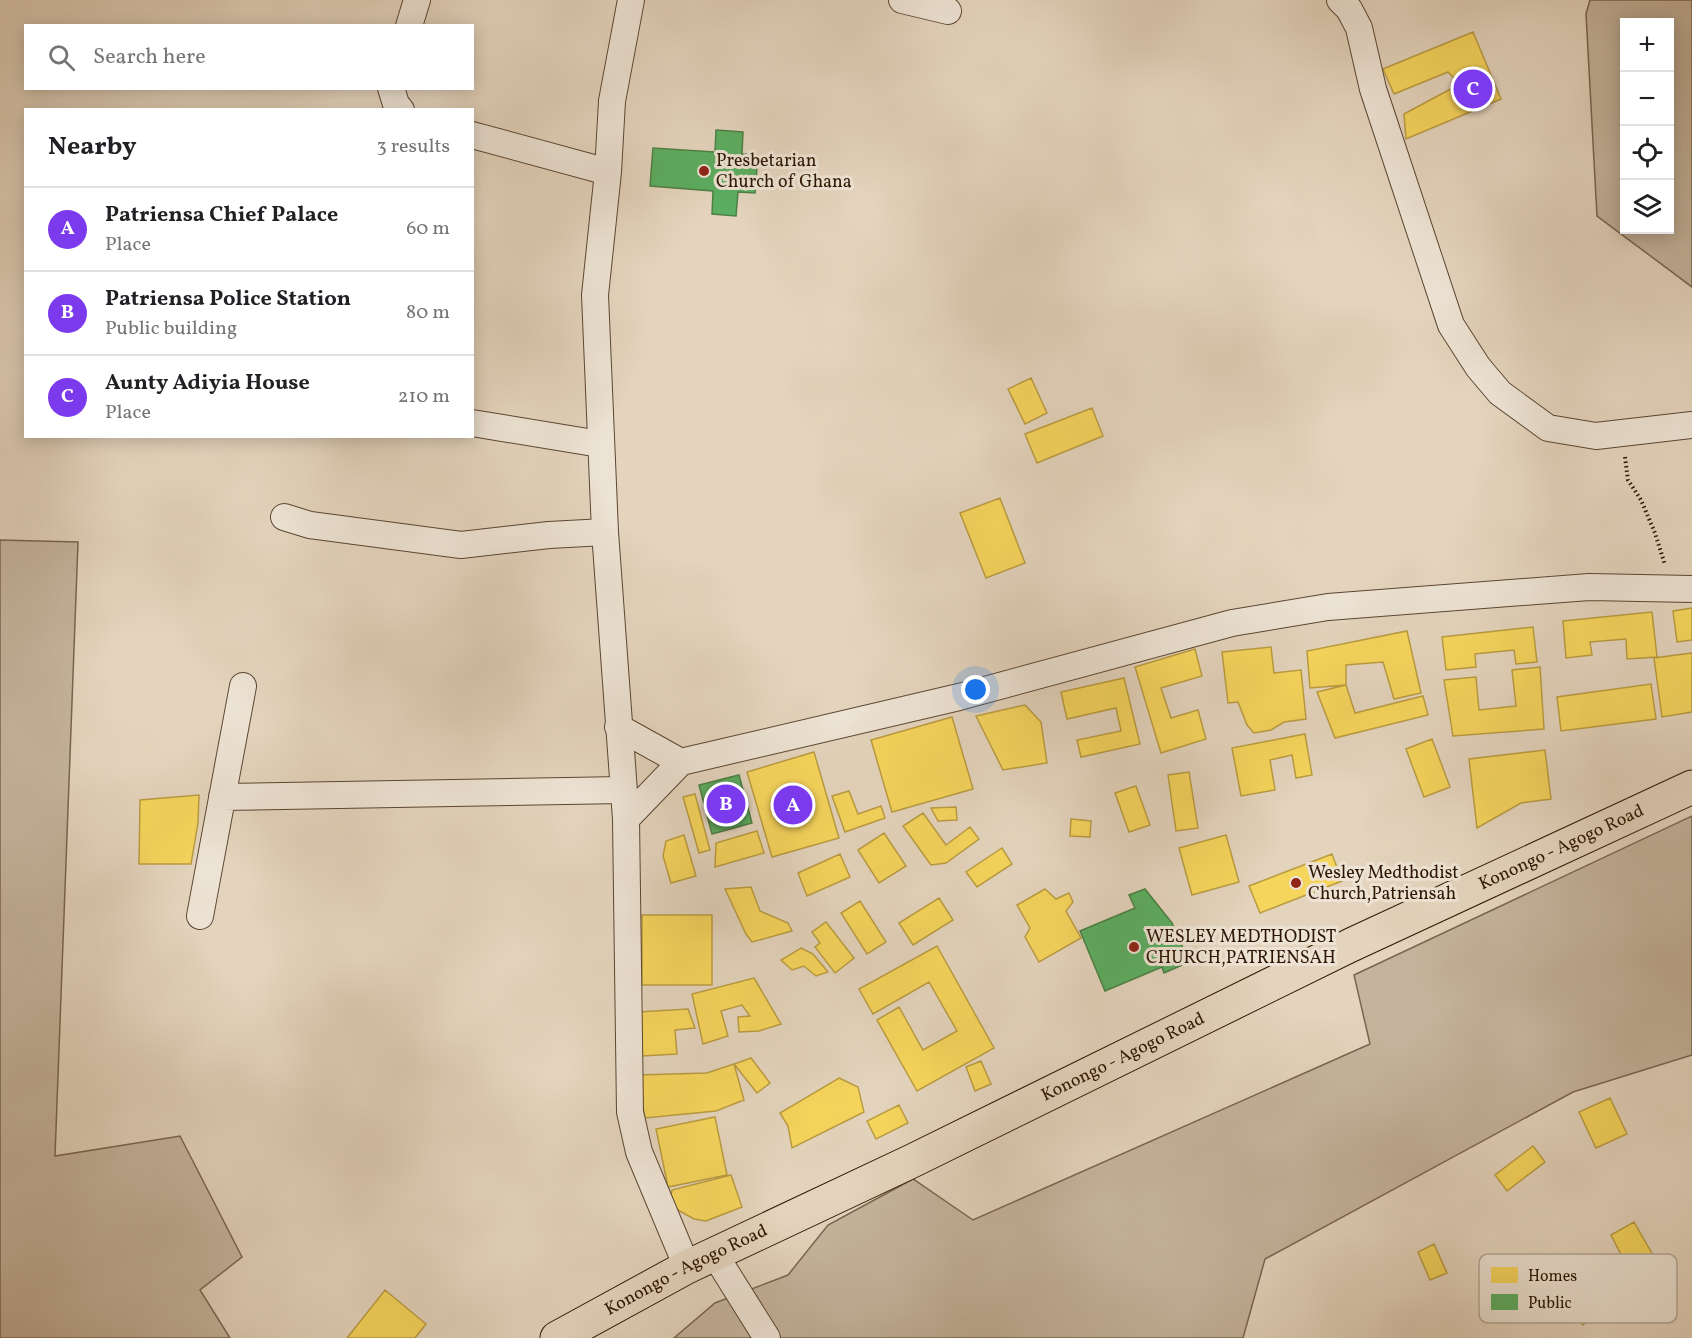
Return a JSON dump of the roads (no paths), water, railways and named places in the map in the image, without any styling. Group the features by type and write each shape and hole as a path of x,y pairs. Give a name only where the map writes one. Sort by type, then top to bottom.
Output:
{"main road":[{"name":"Konongo - Agogo Road","path":"557,1338 701,1261 912,1161 1351,945 1692,787"}],"street":[{"path":"410,24 417,0"},
{"path":"631,0 612,101 608,172 595,295 604,532 626,819 630,1112 639,1152 701,1261 766,1338"},
{"path":"902,0 948,11"},
{"path":"1340,0 1349,9 1359,28 1373,89 1451,325 1478,367 1500,393 1548,428 1596,436 1692,425"},
{"path":"392,90 399,108"},
{"path":"474,136 608,172"},
{"path":"474,423 600,444"},
{"path":"284,517 310,525 461,545 549,535 604,532"},
{"path":"626,819 681,762 959,697 1232,623 1328,607 1589,587 1681,589"},
{"path":"200,916 243,686"},
{"path":"618,727 681,762"},
{"path":"222,797 623,790"}],"place":[{"name":"Aunty Adiyia House","path":"1473,89"},
{"name":"Presbetarian Church of Ghana","path":"704,171"},
{"name":"Patriensa Police Station","path":"726,804"},
{"name":"Patriensa Chief Palace","path":"793,805"},
{"name":"Wesley Medthodist Church,Patriensah","path":"1296,883"},
{"name":"WESLEY MEDTHODIST CHURCH,PATRIENSAH","path":"1134,947"}]}
